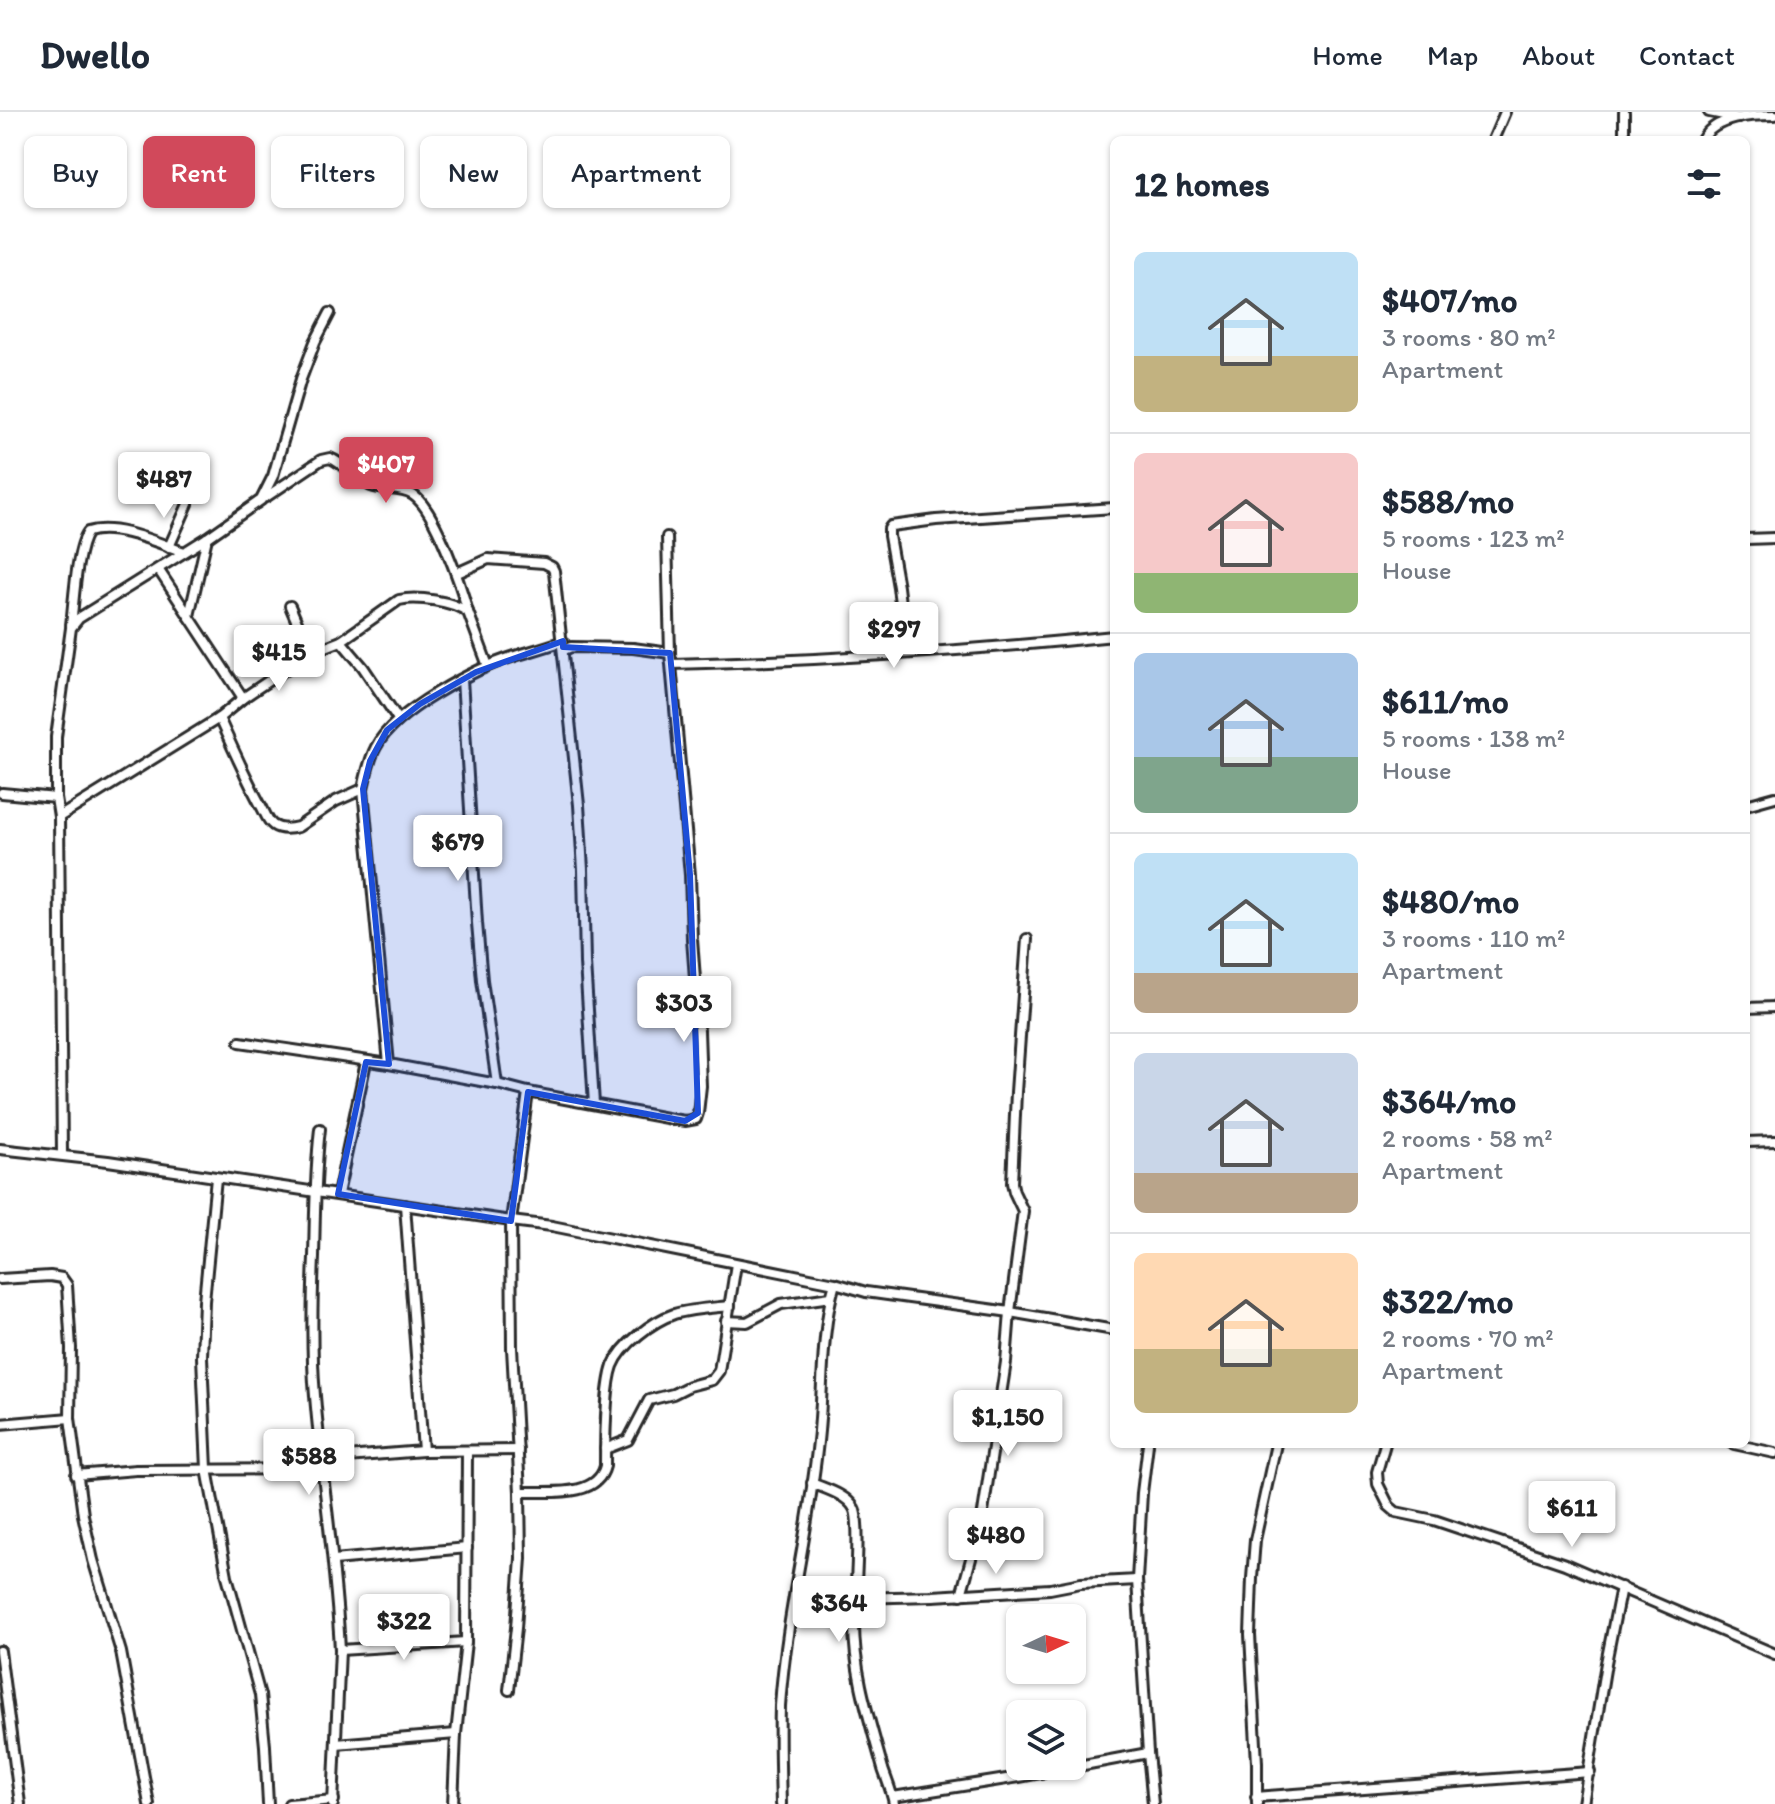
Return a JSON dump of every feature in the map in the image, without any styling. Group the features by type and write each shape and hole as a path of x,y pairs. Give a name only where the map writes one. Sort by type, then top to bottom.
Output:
{"street":[{"path":"1495,136 1505,112"},
{"path":"1624,112 1624,136"},
{"path":"1709,112 1740,118"},
{"path":"1705,136 1723,123 1775,115"},
{"path":"261,500 273,476 301,379 330,313"},
{"path":"71,628 79,618 207,538 326,458 334,459 371,486 414,495 432,522 457,573 488,666"},
{"path":"169,547 188,504"},
{"path":"906,653 889,536 891,526 1110,508"},
{"path":"62,1155 56,737 84,538 88,532 101,529 117,531 184,552"},
{"path":"240,1042 389,1064 685,1121 696,1119 701,1086 699,1031 690,875 670,653 667,537"},
{"path":"189,617 207,538"},
{"path":"1750,539 1775,538"},
{"path":"457,573 488,559 548,565 554,571 579,805 594,1104"},
{"path":"158,569 243,698"},
{"path":"59,817 219,718 310,653 341,641 395,602 427,599 468,612"},
{"path":"290,606 310,653"},
{"path":"672,664 906,653 1110,636"},
{"path":"341,641 363,667 398,719"},
{"path":"389,1064 363,789 376,746 398,719 462,679 514,656 563,645 652,649 670,653"},
{"path":"462,679 478,938 497,1084"},
{"path":"219,718 256,795 276,827 298,827 336,801 363,789"},
{"path":"2,793 56,798"},
{"path":"1750,804 1775,797"},
{"path":"961,1595 982,1519 1020,1242 1023,1209 1012,1183 1027,939"},
{"path":"1750,1008 1775,1007"},
{"path":"338,1194 366,1062"},
{"path":"509,1690 520,1583 511,1221 528,1092"},
{"path":"289,1804 334,1802 340,1650 312,1347 320,1129"},
{"path":"1750,1142 1775,1141"},
{"path":"0,1149 338,1194 597,1234 866,1292 1110,1329"},
{"path":"216,1178 204,1301 207,1469 227,1576 260,1695 268,1804"},
{"path":"405,1205 423,1451"},
{"path":"605,1449 628,1440 649,1400 714,1378 719,1371 736,1264"},
{"path":"0,1279 50,1276 62,1278 68,1288 70,1418 76,1475 93,1560 121,1652 149,1804"},
{"path":"781,1804 780,1707 794,1591 818,1440 825,1339 835,1283"},
{"path":"726,1321 747,1322 781,1304 831,1297"},
{"path":"520,1492 576,1490 599,1481 603,1475 610,1386 618,1356 657,1321 689,1311 730,1306"},
{"path":"0,1424 70,1418"},
{"path":"1148,1448 1137,1580 1153,1804"},
{"path":"1275,1448 1255,1540 1252,1578 1250,1635 1257,1800 1590,1772"},
{"path":"1384,1448 1377,1472 1378,1484 1389,1506 1396,1512 1434,1520 1565,1564 1775,1654"},
{"path":"1750,1448 1775,1453"},
{"path":"76,1475 321,1464 423,1451 518,1450"},
{"path":"453,1804 456,1734 466,1642 467,1451"},
{"path":"812,1483 840,1495 856,1511 856,1653 861,1689 893,1800 1148,1753"},
{"path":"334,1560 467,1548"},
{"path":"855,1598 961,1595 1137,1580"},
{"path":"1583,1804 1621,1587"},
{"path":"340,1650 466,1642"},
{"path":"0,1651 20,1804"},
{"path":"336,1744 456,1734"}],"highlighted area":[{"path":"563,641 563,647 670,653 690,875 698,1113 685,1121 528,1092 511,1221 338,1194 366,1062 389,1064 363,789 370,761 387,730 420,704 476,672"}]}
